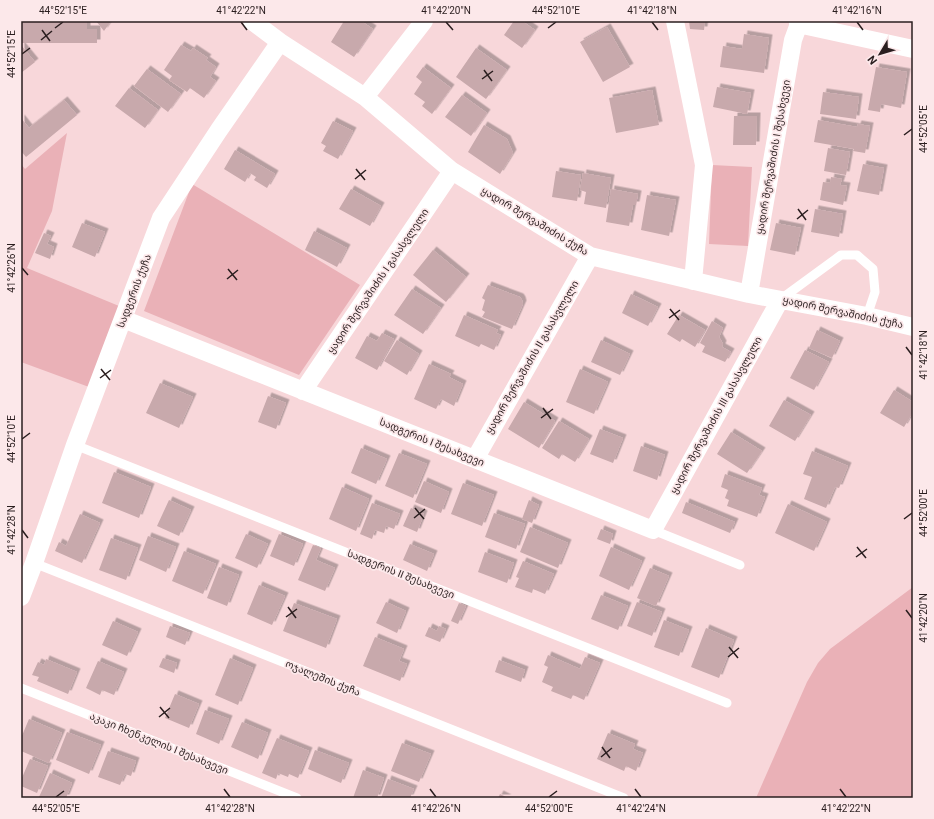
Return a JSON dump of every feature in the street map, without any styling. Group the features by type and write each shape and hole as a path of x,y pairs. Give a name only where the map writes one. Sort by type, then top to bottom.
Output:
{"street":[{"name":"ყადირ შერვაშიძის ქუჩა","path":"252,21 280,42 365,98 452,171 590,256 749,294 867,316 913,327"},
{"path":"365,98 424,21"},
{"path":"675,21 704,166 693,281"},
{"path":"799,22 913,49"},
{"name":"ყადირ შერვაშიძის I შესახვევი","path":"749,294 792,48 799,22"},
{"name":"სადგერის ქუჩა","path":"21,597 28,561 75,445 161,218 280,42"},
{"name":"ყადირ შერვაშიძის I გასასვლელი","path":"303,391 452,171"},
{"name":"ყადირ შერვაშიძის II გასასვლელი","path":"474,459 590,256"},
{"name":"ყადირ შერვაშიძის III გასასვლელი","path":"653,530 780,300"},
{"name":"სადგერის I შესახვევი","path":"123,319 653,530"}],"lane":[{"path":"780,300 841,255 857,255 872,269 875,292 867,316"},
{"name":"სადგერის II შესახვევი","path":"75,445 727,703"},
{"name":"სადგერის I შესახვევი","path":"653,530 740,565"},
{"name":"ოჯალეშის ქუჩა","path":"28,561 624,798"},
{"name":"აკაკი ჩხენკელის I შესახვევი","path":"21,688 296,798"}],"shaded area":[{"path":"67,133 52,211 27,268 119,306 89,387 21,362 21,164 25,169"},
{"path":"712,165 752,167 748,246 709,244"},
{"path":"192,184 360,285 299,375 144,311"},
{"path":"913,587 913,798 756,798 807,682 818,663 830,649"}],"building":[{"path":"22,21 87,21 87,29 97,29 97,43 22,43"},
{"path":"96,21 111,21 104,31"},
{"path":"344,21 361,21 373,29 354,57 331,42"},
{"path":"514,21 522,21 535,30 522,48 504,35"},
{"path":"689,21 705,21 704,30 690,29"},
{"path":"607,27 630,67 603,82 580,42"},
{"path":"744,34 769,38 764,73 720,67 723,46 742,49"},
{"path":"21,45 35,62 21,73"},
{"path":"181,45 191,51 193,48 208,58 206,60 216,67 210,77 216,81 204,98 190,88 187,92 169,80 172,76 164,70"},
{"path":"476,48 507,70 486,99 456,77"},
{"path":"423,67 451,88 432,114 422,106 425,102 414,94 422,82 416,77"},
{"path":"876,67 907,72 901,108 881,104 880,112 868,110"},
{"path":"147,69 181,94 168,112 134,86"},
{"path":"717,87 751,93 747,114 713,107"},
{"path":"129,88 158,110 145,128 115,106"},
{"path":"652,90 659,125 616,133 609,98"},
{"path":"823,92 859,97 856,119 820,114"},
{"path":"462,95 487,113 471,136 445,117"},
{"path":"64,100 77,115 26,157 21,151 21,118 29,128"},
{"path":"734,116 757,116 756,145 733,145"},
{"path":"818,120 857,127 858,124 870,126 865,153 853,151 854,149 814,142"},
{"path":"333,121 353,131 338,159 323,151 326,146 321,143"},
{"path":"484,125 507,139 513,153 500,174 468,152"},
{"path":"828,148 850,152 846,175 824,171"},
{"path":"235,150 275,174 267,188 254,180 256,177 250,173 245,182 224,169"},
{"path":"863,164 884,168 879,195 857,191"},
{"path":"556,171 581,175 577,201 552,197"},
{"path":"583,173 611,178 606,208 584,204 586,192 580,190"},
{"path":"831,177 842,179 840,185 847,186 843,205 820,200 823,182 830,183"},
{"path":"351,189 381,206 370,226 339,209"},
{"path":"611,189 638,194 636,205 633,205 629,226 606,222"},
{"path":"647,195 676,200 669,236 641,230"},
{"path":"815,209 843,214 839,237 811,232"},
{"path":"82,223 105,232 95,257 72,247"},
{"path":"776,223 801,228 795,255 770,250"},
{"path":"314,231 347,248 337,267 305,250"},
{"path":"44,233 51,236 47,244 54,247 50,259 35,253"},
{"path":"433,250 466,277 446,302 413,275"},
{"path":"488,285 520,297 522,300 523,304 512,329 482,317 485,312 482,310 485,300 482,298"},
{"path":"412,289 441,308 423,334 394,315"},
{"path":"631,294 658,307 648,326 622,313"},
{"path":"464,315 498,330 496,333 501,335 494,350 481,344 479,347 455,336"},
{"path":"679,315 705,330 695,347 682,339 680,342 667,334"},
{"path":"712,321 723,328 719,337 723,344 722,347 731,352 725,362 702,352 705,346 700,343"},
{"path":"817,330 840,341 832,358 809,348"},
{"path":"382,333 394,339 377,370 355,358 367,336 377,341"},
{"path":"397,340 419,354 407,375 384,361"},
{"path":"601,340 630,354 620,375 591,362"},
{"path":"805,350 829,362 814,390 790,378"},
{"path":"429,364 451,374 449,377 463,384 454,406 441,399 436,409 414,399"},
{"path":"580,369 608,382 594,414 566,402"},
{"path":"160,383 193,397 179,428 146,413"},
{"path":"894,390 913,402 913,412 904,427 880,413"},
{"path":"268,396 286,403 276,429 258,422"},
{"path":"784,400 811,415 795,441 769,426"},
{"path":"524,402 555,421 539,448 508,429"},
{"path":"559,421 589,439 575,462 562,454 559,459 542,448"},
{"path":"600,429 623,438 613,463 590,454"},
{"path":"731,432 762,451 747,473 717,454"},
{"path":"641,446 665,455 657,480 633,471"},
{"path":"361,448 387,459 376,484 351,473"},
{"path":"812,451 848,466 839,488 835,487 826,508 804,499 812,477 803,474"},
{"path":"399,453 427,464 413,498 385,486"},
{"path":"114,472 151,487 139,518 102,503"},
{"path":"725,474 762,488 759,495 765,497 757,517 727,506 729,500 725,498 728,490 721,487"},
{"path":"424,481 449,492 441,513 415,502"},
{"path":"463,483 494,495 482,526 451,514"},
{"path":"342,487 369,499 356,531 329,519"},
{"path":"169,500 191,510 179,536 157,526"},
{"path":"529,500 539,505 532,523 522,519"},
{"path":"686,502 735,522 730,533 682,513"},
{"path":"372,503 400,514 394,529 386,526 384,533 375,530 372,539 360,534"},
{"path":"788,504 827,522 814,551 775,533"},
{"path":"411,508 424,514 417,532 403,526"},
{"path":"494,513 525,524 516,549 485,537"},
{"path":"80,514 100,523 82,563 55,551 59,542 66,546"},
{"path":"530,527 568,543 558,568 520,552"},
{"path":"601,529 613,534 610,544 597,539"},
{"path":"246,534 268,544 257,568 235,558"},
{"path":"279,534 303,544 294,566 270,556"},
{"path":"148,536 176,547 166,572 139,560"},
{"path":"111,538 138,548 126,580 99,570"},
{"path":"410,544 434,554 427,571 403,560"},
{"path":"313,545 321,548 316,560 335,568 325,591 298,580"},
{"path":"611,547 642,561 629,590 599,576"},
{"path":"184,551 216,564 203,594 172,581"},
{"path":"485,552 514,563 507,583 478,572"},
{"path":"523,561 554,574 545,594 533,589 532,593 515,587 519,578 516,577"},
{"path":"219,567 239,575 227,606 207,598"},
{"path":"650,568 669,576 656,606 637,598"},
{"path":"259,585 285,596 272,625 247,614"},
{"path":"601,595 628,606 618,630 591,619"},
{"path":"386,602 406,611 397,633 376,623"},
{"path":"637,602 662,612 652,636 627,626"},
{"path":"294,603 337,619 326,648 283,631"},
{"path":"459,603 466,606 458,624 451,621"},
{"path":"664,620 689,630 679,656 654,647"},
{"path":"113,621 138,632 127,656 102,645"},
{"path":"170,626 190,633 185,645 166,637"},
{"path":"439,626 446,629 440,642 425,636 429,627 437,631"},
{"path":"706,628 734,640 719,678 691,667"},
{"path":"375,637 404,649 399,661 407,664 400,681 363,666"},
{"path":"548,655 580,669 585,657 600,663 584,700 573,695 571,699 551,691 553,687 542,682 548,667 544,665"},
{"path":"163,658 177,663 174,673 159,667"},
{"path":"230,658 253,668 238,705 215,695"},
{"path":"46,659 77,672 68,694 37,681 39,677 32,675 38,662 44,665"},
{"path":"499,660 525,670 521,682 495,672"},
{"path":"98,661 124,672 114,695 102,690 100,695 86,688"},
{"path":"175,694 199,704 189,728 165,718"},
{"path":"205,710 229,719 219,744 196,734"},
{"path":"29,719 62,733 49,763 21,751 21,738"},
{"path":"242,722 268,733 258,759 231,747"},
{"path":"67,732 101,745 89,774 56,760"},
{"path":"608,733 635,744 633,749 643,753 636,771 626,766 624,771 597,759"},
{"path":"277,738 309,751 298,778 289,774 288,777 278,773 276,779 262,773"},
{"path":"402,743 431,754 419,782 391,771"},
{"path":"315,750 349,763 341,783 308,769"},
{"path":"108,751 136,761 131,776 125,774 120,785 98,777"},
{"path":"30,759 48,766 37,793 21,786 21,780"},
{"path":"363,770 384,778 377,798 353,798"},
{"path":"50,773 72,783 66,798 39,797"},
{"path":"388,779 414,789 410,798 381,798"},
{"path":"500,794 508,798 498,798"}]}
